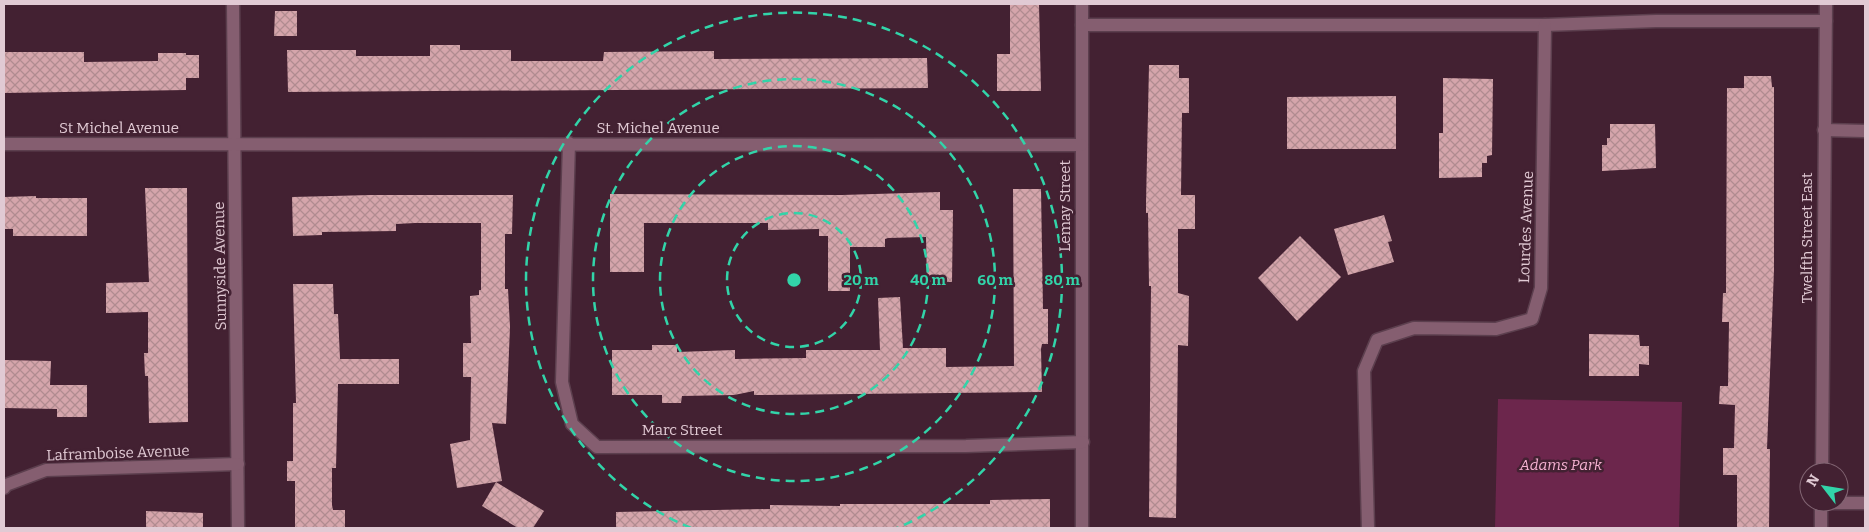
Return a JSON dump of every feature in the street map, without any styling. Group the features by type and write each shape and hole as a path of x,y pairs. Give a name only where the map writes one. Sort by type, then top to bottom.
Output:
{"street":[{"name":"Sunnyside Avenue","path":"233,4 238,528"},
{"name":"Lemay Street","path":"1082,4 1080,145 1082,528"},
{"name":"Twelfth Street East","path":"1822,462 1826,4"},
{"path":"1082,25 1545,25 1656,21 1826,21"},
{"name":"Lourdes Avenue","path":"1368,528 1364,371 1376,340 1414,328 1496,329 1532,319 1541,288 1545,25"},
{"path":"1824,130 1865,131"},
{"name":"St Michel Avenue","path":"4,144 235,145"},
{"name":"Marc Street","path":"569,144 562,382 572,424 597,447 966,446 1083,442"},
{"name":"St. Michel Avenue","path":"235,145 1080,145"},
{"name":"Laframboise Avenue","path":"4,488 6,485 46,470 238,464"},
{"path":"1849,503 1865,503"},
{"path":"1821,512 1822,528"}],"green space":[{"name":"Adams Park","path":"1498,399 1682,402 1679,528 1495,528"}],"building":[{"path":"1010,4 1039,4 1041,91 997,91 997,54 1010,54"},
{"path":"275,11 297,11 297,36 274,36"},
{"path":"430,45 460,45 460,50 511,50 511,61 603,61 604,52 714,51 714,59 927,58 928,88 288,92 287,50 356,50 356,56 430,56"},
{"path":"4,52 84,52 84,62 158,61 158,53 186,53 186,55 199,55 199,78 186,78 186,90 4,93"},
{"path":"1149,65 1179,65 1179,78 1189,78 1189,113 1182,113 1181,195 1195,195 1195,229 1178,229 1178,293 1189,296 1188,346 1178,345 1176,518 1149,517 1151,286 1149,286 1148,213 1146,213 1146,203"},
{"path":"1744,76 1771,76 1772,87 1774,87 1774,270 1767,449 1770,449 1769,528 1737,528 1737,475 1723,475 1723,448 1734,448 1735,405 1719,404 1720,386 1728,386 1729,322 1722,322 1723,293 1726,293 1727,88 1744,88"},
{"path":"1443,78 1493,79 1492,155 1487,156 1487,163 1482,163 1482,177 1439,178 1439,133 1443,133"},
{"path":"1396,96 1396,149 1287,149 1287,97"},
{"path":"1610,124 1655,124 1656,168 1602,171 1602,145 1607,145 1607,138 1610,138"},
{"path":"145,188 187,188 188,422 149,423 148,376 145,376 144,353 148,353 148,312 106,313 106,283 149,282"},
{"path":"1013,189 1041,189 1043,309 1048,309 1048,344 1042,344 1041,349 1042,392 754,395 754,391 734,395 682,396 681,403 662,403 662,395 612,395 612,350 652,350 652,345 677,345 677,352 735,350 735,359 806,358 806,350 880,350 878,298 900,297 903,348 946,348 946,367 1014,366"},
{"path":"940,192 940,210 953,210 952,282 927,282 926,237 888,238 885,239 885,247 850,247 850,291 828,291 828,236 819,236 819,229 768,230 768,223 644,223 644,272 610,272 610,194 842,195"},
{"path":"513,195 512,234 505,234 505,289 508,289 510,327 506,424 492,423 502,481 457,488 450,444 470,440 471,377 463,377 463,343 471,343 470,296 479,295 479,290 481,290 481,223 396,224 396,231 322,232 322,235 293,236 292,197"},
{"path":"36,196 36,198 87,198 87,236 13,236 13,229 4,229 4,197"},
{"path":"1384,215 1392,241 1388,242 1394,262 1348,275 1334,229"},
{"path":"1300,236 1341,277 1297,321 1258,278"},
{"path":"293,284 333,284 334,314 338,314 340,359 399,359 399,384 338,384 336,468 332,468 332,505 333,510 345,510 345,528 295,528 295,481 287,481 287,461 293,461 293,403 296,403"},
{"path":"1589,334 1639,335 1640,346 1649,346 1649,365 1639,364 1639,376 1589,376"},
{"path":"4,360 51,361 50,385 87,385 87,417 57,417 57,409 4,408"},
{"path":"496,482 544,511 533,528 518,528 482,506"},
{"path":"1050,499 1050,528 616,528 616,512 770,509 770,505 990,504 990,500"},
{"path":"146,511 203,513 203,528 146,528"}]}
